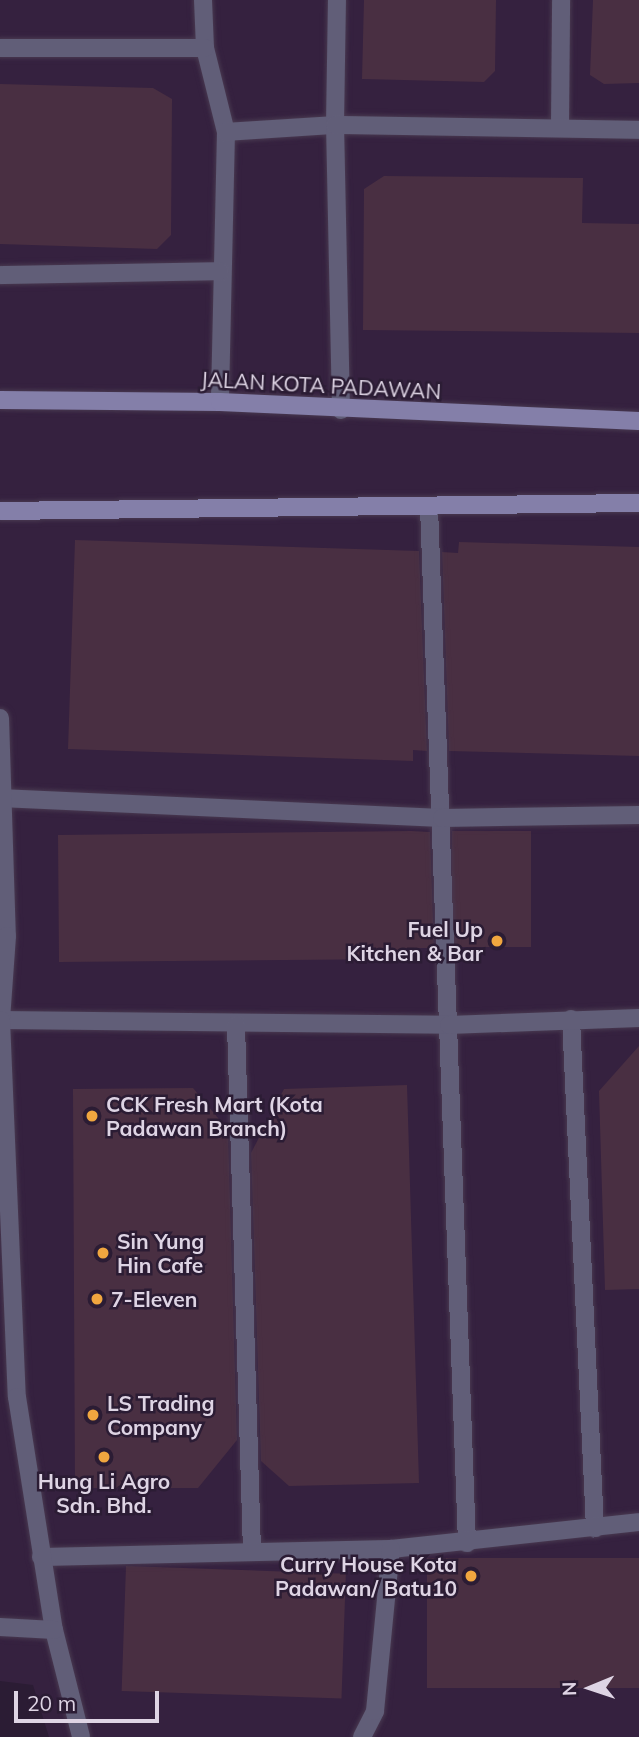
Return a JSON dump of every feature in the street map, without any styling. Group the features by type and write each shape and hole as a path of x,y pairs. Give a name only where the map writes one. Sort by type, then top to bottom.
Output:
{"main road":[{"name":"JALAN KOTA PADAWAN","path":"0,400 220,402 341,410 639,421"},
{"path":"0,510 639,503"}],"street":[{"path":"203,0 205,48 226,132 220,271 220,402"},
{"path":"337,0 334,125 341,410"},
{"path":"560,127 561,0"},
{"path":"0,48 205,48"},
{"path":"226,132 334,125 639,130"},
{"path":"0,275 220,271"},
{"path":"429,507 467,1543"},
{"path":"0,718 7,936 1,1020 17,1397 54,1630 81,1737"},
{"path":"2,798 442,818 639,815"},
{"path":"1,1020 236,1026 449,1025 639,1018"},
{"path":"571,1019 595,1528"},
{"path":"236,1026 252,1552"},
{"path":"41,1557 391,1549 467,1543 639,1522"},
{"path":"362,1737 375,1711 391,1549"},
{"path":"0,1627 54,1630"}],"shaded area":[{"path":"0,0 639,0 639,1737 49,1737 33,1685 0,1681"}],"building":[{"path":"364,0 496,0 495,71 484,82 362,79"},
{"path":"593,0 639,0 639,83 604,84 590,75"},
{"path":"0,84 153,88 172,99 171,235 157,249 0,244"},
{"path":"384,176 583,178 582,223 639,224 639,333 363,330 364,189"},
{"path":"75,540 419,551 427,751 413,750 413,761 68,749"},
{"path":"459,542 639,547 639,756 449,751 442,552 458,553"},
{"path":"452,831 531,831 531,947 452,947"},
{"path":"430,832 434,948 406,948 406,959 59,962 58,835"},
{"path":"639,1046 639,1289 605,1290 599,1091"},
{"path":"407,1085 419,1483 289,1486 261,1461 251,1153 284,1089"},
{"path":"193,1088 228,1130 237,1440 198,1488 75,1488 73,1089"},
{"path":"427,1558 639,1558 639,1688 427,1688"},
{"path":"126,1566 346,1574 342,1699 122,1691"}],"place":[{"name":"Fuel Up Kitchen & Bar","path":"497,941"},
{"name":"CCK Fresh Mart (Kota Padawan Branch)","path":"92,1116"},
{"name":"Sin Yung Hin Cafe","path":"103,1253"},
{"name":"7-Eleven","path":"97,1299"},
{"name":"LS Trading Company","path":"93,1415"},
{"name":"Hung Li Agro Sdn. Bhd.","path":"104,1457"},
{"name":"Curry House Kota Padawan/ Batu10","path":"471,1576"}]}
